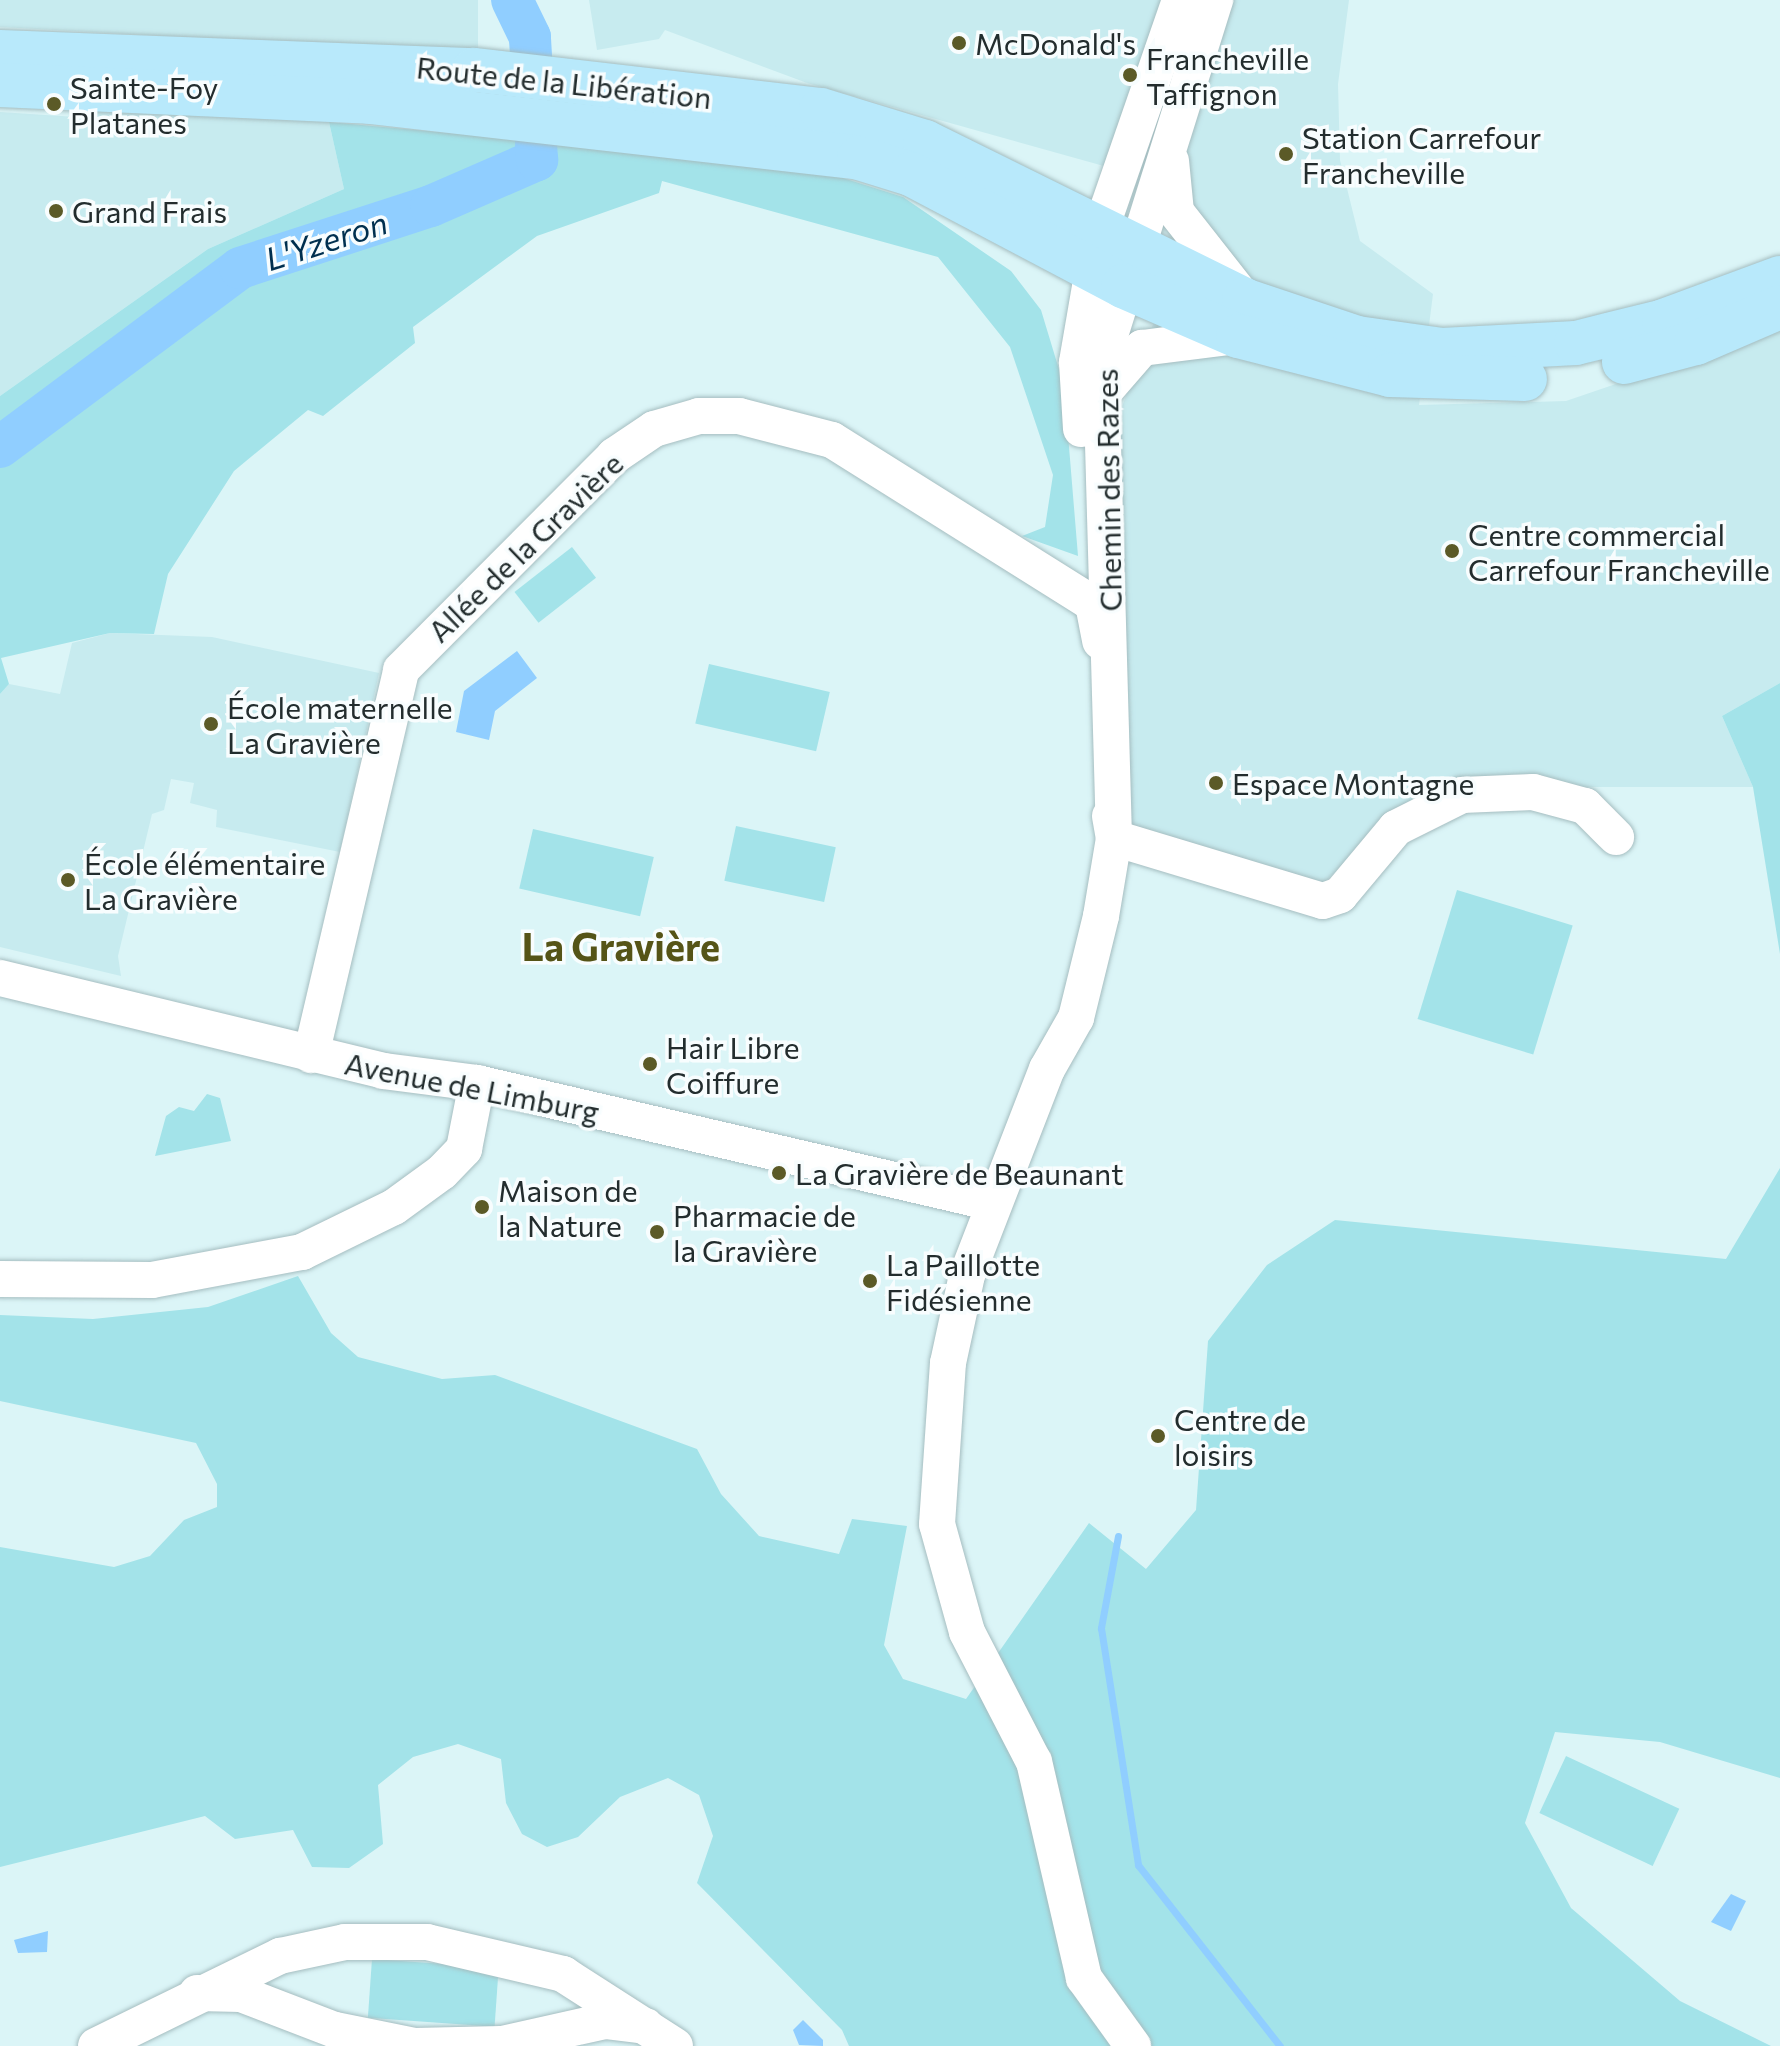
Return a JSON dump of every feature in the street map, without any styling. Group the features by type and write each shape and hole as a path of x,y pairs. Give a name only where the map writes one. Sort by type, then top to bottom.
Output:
{"main road":[{"name":"Route de la Libération","path":"0,52 471,91 578,124 859,158 911,174 1112,260"},
{"name":"Route de la Libération","path":"0,85 471,91 587,80 821,110 925,142 1112,260"},
{"path":"1112,260 1241,318 1390,375 1493,381 1557,376 1657,354 1776,295"}],"street":[{"path":"1112,260 1180,0"},
{"path":"1112,260 1169,147 1215,0"},
{"path":"1102,395 1142,348 1241,318 1176,212 1169,147"},
{"name":"Chemin des Razes","path":"1112,260 1102,395 1114,838 1076,1018 1047,1069 993,1203 950,1350 940,1553 967,1632 1034,1762 1084,1978 1133,2046"},
{"name":"Chemin des Razes","path":"1047,1069 1088,884 1095,744 1093,604 1077,362 1112,260"},
{"name":"Allée de la Gravière","path":"311,1055 401,670 614,456 654,429 699,416 739,416 832,440 1093,604"},
{"name":"Chemin des Razes","path":"1093,604 1111,696"},
{"name":"Chemin des Razes","path":"1095,744 1114,838"},
{"path":"1114,838 1323,901 1340,895 1396,828 1462,795 1533,792 1585,806 1616,837"},
{"name":"Avenue de Limburg","path":"0,978 311,1055 477,1083 993,1203"},
{"path":"0,1279 152,1280 302,1252 394,1207 442,1172 464,1149 477,1083"},
{"path":"96,2046 197,1993 280,1956 345,1942 427,1942 563,1974 662,2036"},
{"path":"278,2006 272,1971 280,1956"},
{"path":"558,2031 571,2017 573,1997 563,1974"},
{"path":"197,1993 241,1994 335,2030 415,2046 502,2044 605,2021 662,2036"}],"shaded area":[{"path":"0,0 478,0 478,53 0,27"},
{"name":"Centre commercial Carrefour Francheville","path":"589,0 1349,0 1338,84 1340,160 1360,241 1433,294 1419,405 1566,401 1780,328 1780,683 1722,716 1753,787 1579,787 1514,774 1464,778 1395,812 1323,884 1132,827 1117,420 1190,227 1179,187 807,83 665,30 659,39 597,50"},
{"path":"92,106 329,122 344,189 208,249 0,396 0,112 91,118"},
{"path":"329,122 802,165 903,197 1011,271 1041,310 1064,386 1078,556 1022,536 1045,527 1053,475 1010,347 938,257 662,181 659,193 537,236 413,327 415,343 323,416 308,410 234,471 168,574 154,634 110,633 1,658 9,684 0,694 0,396 208,249 344,189"},
{"path":"572,547 596,578 538,623 514,592"},
{"name":"École maternelle La Gravière","path":"110,633 212,637 379,673 340,852 216,827 217,810 190,803 194,783 171,779 164,810 152,814 118,956 121,976 0,947 0,694 9,684 60,694 72,643"},
{"path":"517,651 537,678 495,711 489,740 456,732 464,691"},
{"path":"709,664 830,692 816,751 695,723"},
{"path":"1780,683 1780,954 1753,787 1722,716"},
{"path":"736,826 836,847 824,902 724,881"},
{"path":"533,829 654,857 640,916 519,888"},
{"path":"1457,890 1573,925 1533,1054 1418,1019"},
{"path":"207,1094 220,1098 231,1141 155,1156 166,1116 179,1107 194,1111"},
{"path":"1780,1168 1780,1778 1660,1742 1555,1732 1525,1823 1571,1908 1680,2001 1771,2046 849,2046 842,2030 697,1883 713,1836 699,1795 668,1778 620,1797 578,1837 547,1847 522,1834 506,1803 501,1759 458,1744 413,1757 378,1785 383,1844 349,1868 312,1867 293,1830 235,1839 205,1816 0,1867 0,1547 114,1567 150,1556 184,1520 217,1507 217,1484 196,1443 0,1401 0,1315 93,1319 208,1307 298,1276 331,1333 358,1357 442,1379 495,1375 697,1449 721,1494 759,1536 839,1554 852,1519 907,1526 884,1645 903,1679 966,1699 1089,1523 1146,1569 1196,1510 1208,1341 1267,1265 1335,1220 1726,1259"},
{"path":"1566,1756 1679,1809 1653,1866 1539,1813"},
{"path":"1731,1894 1746,1901 1731,1931 1711,1922"},
{"path":"48,1931 47,1952 18,1953 14,1940"},
{"path":"372,1959 499,1968 495,2027 368,2018"},
{"path":"803,2020 823,2040 823,2046 799,2045 793,2030"}],"waterway":[{"name":"L'Yzeron","path":"0,447 240,268 431,206 537,160 530,37 512,0"},
{"path":"1118,1536 1101,1628 1138,1865 1280,2046"}],"place":[{"name":"McDonald's","path":"959,43"},
{"name":"Francheville Taffignon","path":"1130,75"},
{"name":"Sainte-Foy Platanes","path":"54,104"},
{"name":"Station Carrefour Francheville","path":"1286,154"},
{"name":"Grand Frais","path":"56,211"},
{"name":"Centre commercial Carrefour Francheville","path":"1452,551"},
{"name":"École maternelle La Gravière","path":"211,724"},
{"name":"Espace Montagne","path":"1216,783"},
{"name":"École élémentaire La Gravière","path":"68,880"},
{"name":"Hair Libre Coiffure","path":"650,1064"},
{"name":"La Gravière de Beaunant","path":"779,1173"},
{"name":"Maison de la Nature","path":"482,1207"},
{"name":"Pharmacie de la Gravière","path":"657,1232"},
{"name":"La Paillotte Fidésienne","path":"870,1281"},
{"name":"Centre de loisirs","path":"1158,1436"}],"district":[{"name":"La Gravière","path":"621,946"}]}
